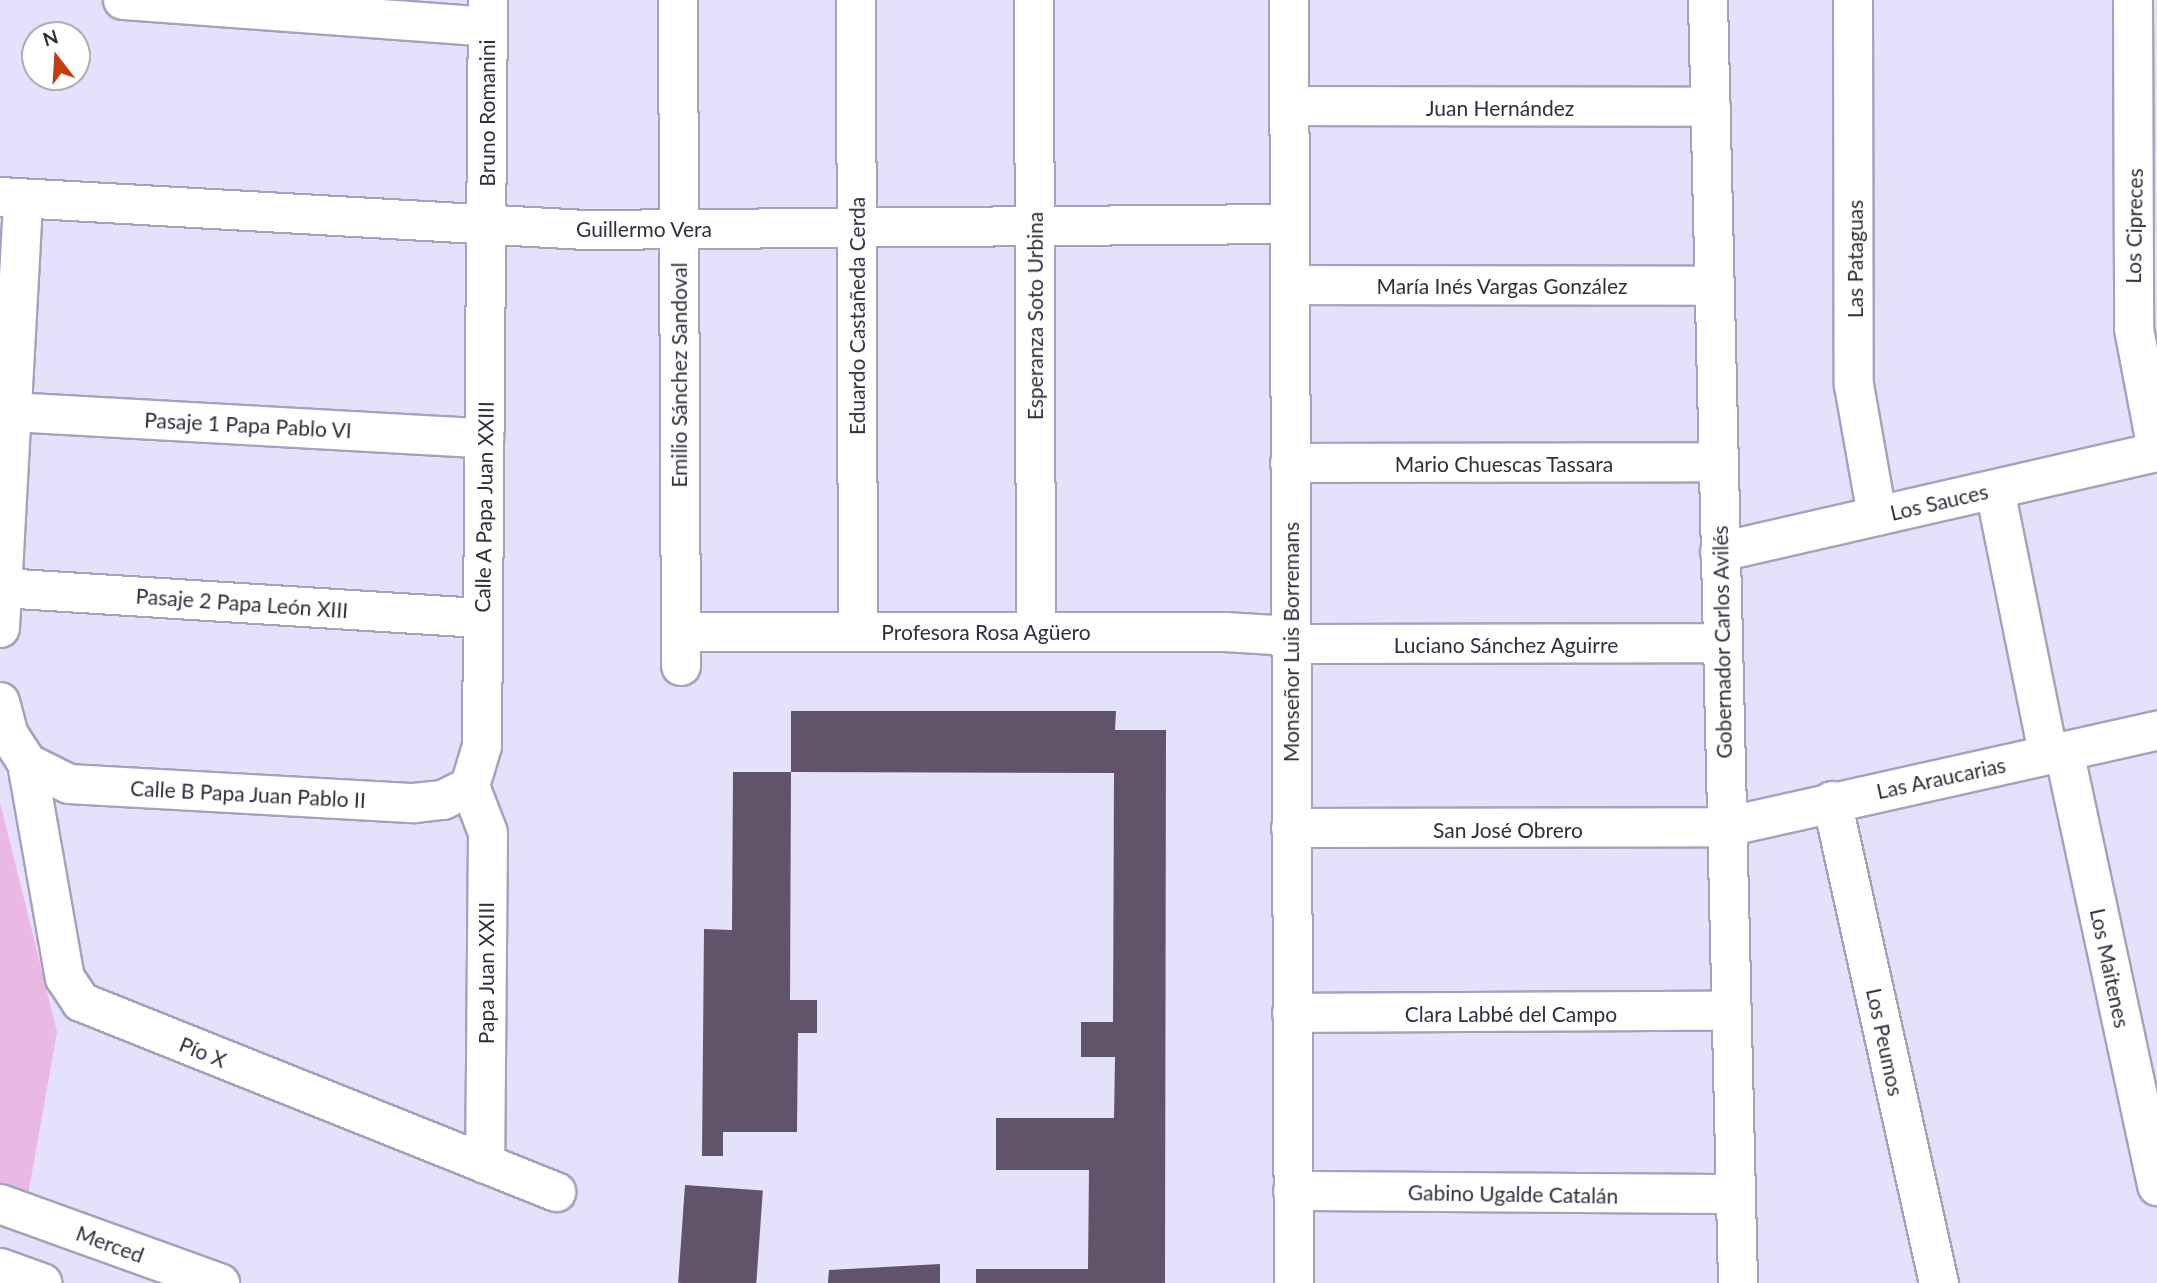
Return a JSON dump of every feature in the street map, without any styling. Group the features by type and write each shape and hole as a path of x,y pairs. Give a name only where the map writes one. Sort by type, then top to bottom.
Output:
{"street":[{"path":"123,0 488,13"},
{"name":"Emilio Sánchez Sandoval","path":"678,0 681,649"},
{"name":"Eduardo Castañeda Cerda","path":"856,0 858,632"},
{"name":"Esperanza Soto Urbina","path":"1034,0 1036,632"},
{"name":"Monseñor Luis Borremans","path":"1289,0 1294,1283"},
{"name":"Gobernador Carlos Avilés","path":"1708,0 1738,1283"},
{"name":"Las Pataguas","path":"1853,0 1854,385 1877,516"},
{"name":"Los Cipreces","path":"2133,0 2134,329 2157,451"},
{"name":"Bruno Romanini","path":"486,226 488,13"},
{"name":"Juan Hernández","path":"1289,106 1711,107"},
{"path":"0,628 12,412 12,198"},
{"name":"Guillermo Vera","path":"12,198 486,226 679,229 1290,224"},
{"name":"Calle A Papa Juan XXIII","path":"470,786 482,746 486,226"},
{"name":"María Inés Vargas González","path":"1290,285 1714,286"},
{"name":"Pasaje 1 Papa Pablo VI","path":"12,412 484,438"},
{"name":"Los Sauces","path":"1720,552 2157,451"},
{"name":"Mario Chuescas Tassara","path":"1290,463 1718,462"},
{"path":"1995,490 2056,753"},
{"name":"Pasaje 2 Papa León XIII","path":"2,588 482,618"},
{"name":"Profesora Rosa Agüero","path":"681,649 858,632 1291,636"},
{"name":"Luciano Sánchez Aguirre","path":"1291,636 1305,644 1722,643"},
{"path":"0,702 9,735 27,763"},
{"name":"Las Araucarias","path":"1726,827 2157,730"},
{"name":"Los Maitenes","path":"2056,753 2157,1186"},
{"name":"Calle B Papa Juan Pablo II","path":"27,763 69,784 400,802 443,800 470,786"},
{"name":"Pío X","path":"27,763 65,978 81,1002 556,1192"},
{"name":"Papa Juan XXIII","path":"470,786 488,833 485,1164"},
{"name":"Los Peumos","path":"1832,802 1939,1283"},
{"name":"San José Obrero","path":"1292,828 1726,827"},
{"name":"Clara Labbé del Campo","path":"1292,1013 1730,1011"},
{"name":"Gabino Ugalde Catalán","path":"1293,1191 1734,1194"},
{"name":"Merced","path":"0,1204 220,1283"},
{"path":"0,1268 42,1283"}],"shaded area":[{"path":"0,802 57,1032 28,1195 0,1185"}],"building":[{"path":"791,711 1116,711 1115,730 1166,730 1165,1283 976,1283 976,1269 1088,1269 1089,1170 996,1170 996,1118 1114,1118 1115,1057 1081,1057 1081,1022 1113,1022 1114,773 791,772"},
{"path":"733,772 791,772 790,1000 817,1000 817,1033 798,1033 797,1132 723,1132 723,1156 702,1156 704,929 732,930"},
{"path":"685,1185 763,1190 756,1283 678,1283"},
{"path":"940,1264 940,1283 828,1283 829,1270"}]}
